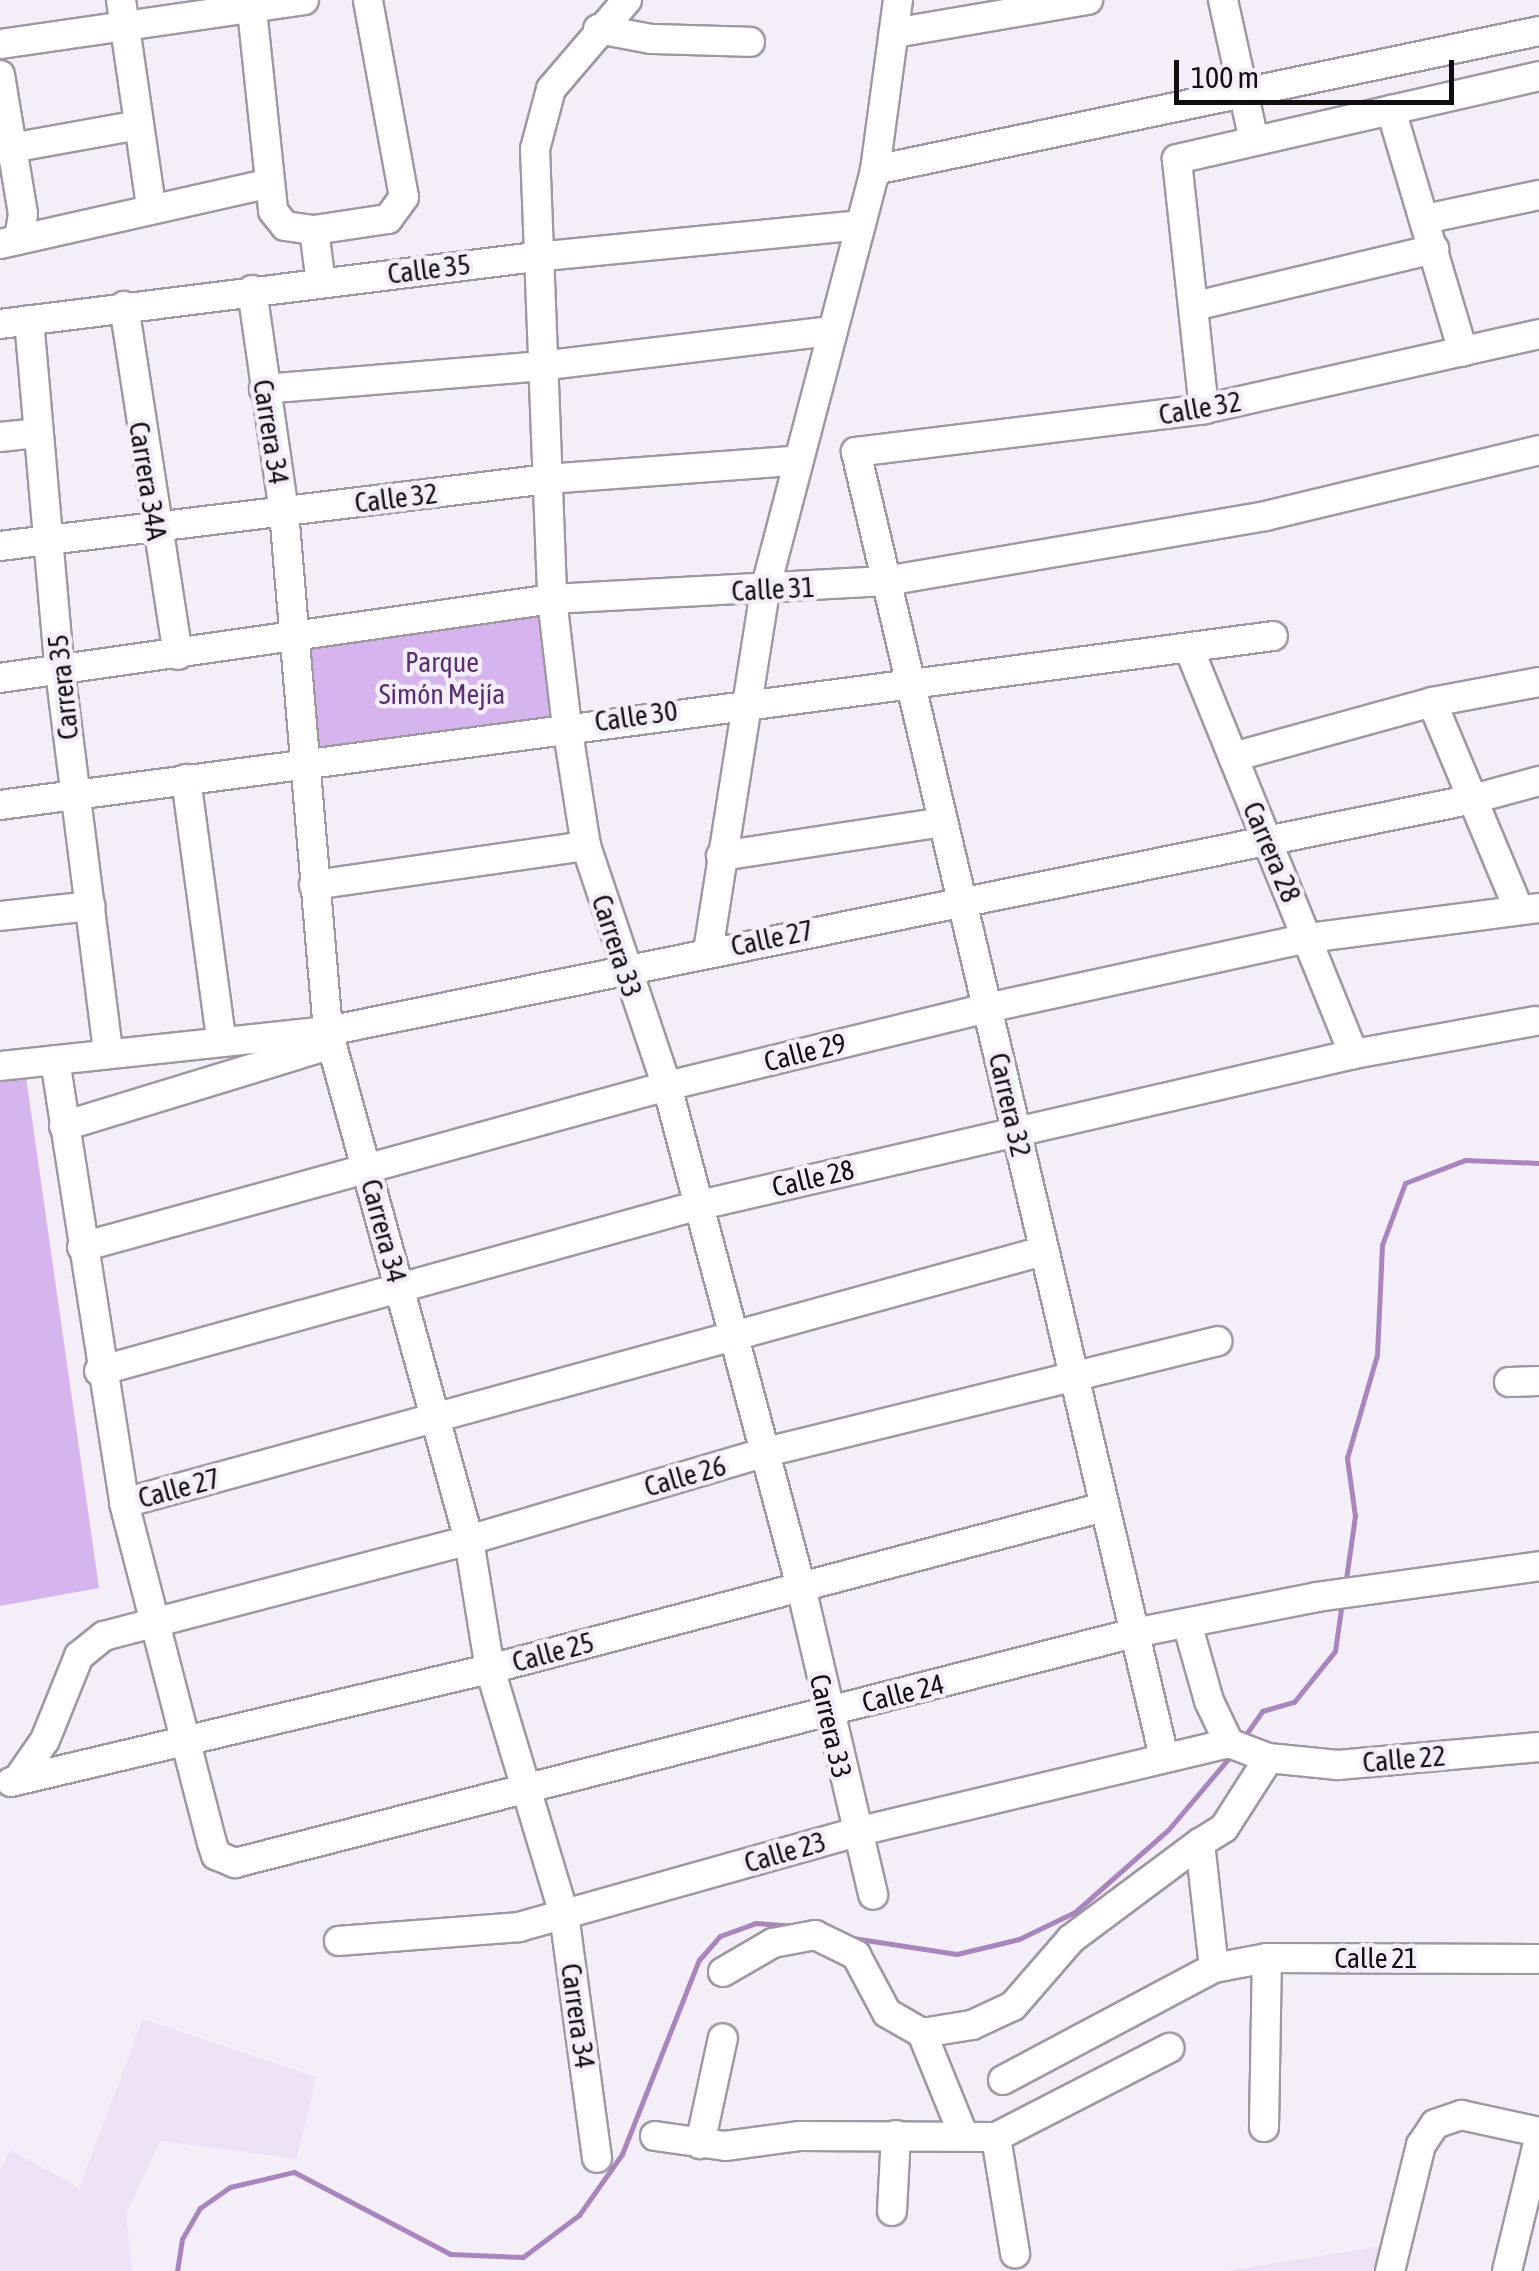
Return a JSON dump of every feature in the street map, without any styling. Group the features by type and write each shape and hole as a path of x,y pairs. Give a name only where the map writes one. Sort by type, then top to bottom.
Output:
{"street":[{"path":"0,44 122,12 304,0"},
{"path":"251,3 273,211 285,226 314,230 388,219 404,197 368,0"},
{"name":"Carrera 33","path":"626,0 598,29 547,104 535,149 535,256 552,600 567,726 586,846 623,968 666,1086 801,1587 826,1712 873,1895"},
{"path":"708,951 743,702 765,590 794,462 875,170 898,0"},
{"path":"894,33 1088,0"},
{"path":"1223,0 1248,114"},
{"path":"122,12 151,206"},
{"path":"598,29 651,39 750,42"},
{"path":"1204,409 1178,158 1248,114 1539,30"},
{"path":"0,75 5,148 22,214 9,242"},
{"path":"875,170 1248,114 1391,110 1539,76"},
{"path":"1391,110 1463,352"},
{"path":"5,148 140,125"},
{"path":"9,242 151,206 270,183"},
{"path":"1425,219 1539,195"},
{"name":"Calle 35","path":"0,324 535,256 860,224"},
{"path":"314,230 322,282"},
{"path":"1196,306 1434,249"},
{"name":"Carrera 34","path":"252,290 284,512 330,1038 469,1540 490,1669 524,1794 564,1914 597,2158"},
{"name":"Carrera 34A","path":"124,306 155,530 178,655"},
{"name":"Carrera 35","path":"29,320 60,672 108,1052"},
{"path":"264,388 541,366 830,331"},
{"name":"Calle 32","path":"856,452 1204,409 1539,334"},
{"path":"0,437 37,433"},
{"name":"Calle 31","path":"0,678 552,600 886,582 1264,516 1539,450"},
{"name":"Carrera 32","path":"856,452 1164,1757"},
{"name":"Calle 32","path":"0,546 546,479 794,462"},
{"name":"Calle 30","path":"0,805 743,702 910,686 1190,651 1273,636"},
{"name":"Carrera 28","path":"1190,651 1354,1054"},
{"path":"1233,757 1432,702 1539,682"},
{"path":"1432,702 1469,800 1529,909"},
{"path":"186,779 221,1039"},
{"name":"Calle 27","path":"0,1066 221,1039 330,1038 623,968 1469,800 1539,780"},
{"path":"721,856 942,822"},
{"path":"314,885 586,846"},
{"path":"0,916 90,906"},
{"name":"Calle 29","path":"82,1248 666,1086 987,1008 1308,938 1529,909"},
{"name":"Calle 28","path":"99,1372 696,1206 1016,1129 1354,1054 1535,1020"},
{"path":"64,1126 330,1038"},
{"path":"55,1060 99,1372 124,1503 185,1743"},
{"name":"Calle 27","path":"124,1503 1044,1250"},
{"name":"Calle 26","path":"9,1782 46,1740 78,1656 104,1636 469,1540 762,1453 1218,1341"},
{"path":"1509,1382 1539,1381"},
{"name":"Calle 25","path":"9,1782 490,1669 1104,1507"},
{"name":"Calle 24","path":"185,1743 216,1855 235,1863 524,1794 1134,1633 1317,1597 1539,1566"},
{"path":"1187,1623 1209,1702 1229,1743"},
{"name":"Calle 23","path":"339,1941 475,1934 564,1914 856,1832 1229,1743"},
{"name":"Calle 22","path":"1229,1743 1270,1758 1338,1765 1539,1748"},
{"path":"922,2033 972,2025 1013,2006 1071,1939 1124,1903 1168,1861 1224,1828 1270,1758"},
{"path":"1200,1844 1214,1968"},
{"path":"723,1972 773,1943 815,1935 856,1955 887,2013 922,2033 963,2134"},
{"path":"1264,2127 1267,1958"},
{"name":"Calle 21","path":"1003,2080 1214,1968 1267,1958 1539,1959"},
{"path":"700,2144 723,2038"},
{"path":"654,2136 700,2144 896,2135 996,2137 1169,2048"},
{"path":"1390,2271 1421,2145 1435,2124 1461,2115 1539,2135 1507,2271"},
{"path":"892,2212 896,2135"},
{"path":"996,2137 1015,2253"}],"shaded area":[{"path":"143,2019 316,2077 297,2159 161,2141 126,2213 132,2271 0,2271 0,2171 10,2150 79,2188"},
{"path":"1390,2245 1384,2271 1226,2271"}],"green space":[{"name":"Parque Simón Mejía","path":"538,613 552,716 319,749 304,646"},
{"path":"25,1070 99,1588 0,1606 0,1073"}],"waterway":[{"path":"1345,1586 1355,1516 1347,1458 1377,1355 1382,1245 1405,1183 1465,1160 1539,1163"},
{"path":"1242,1740 1262,1711 1294,1702 1335,1651 1342,1602"},
{"path":"846,1937 957,1954 1019,1939 1075,1912 1168,1830 1233,1753"},
{"path":"177,2271 182,2239 200,2208 230,2187 294,2172 450,2254 523,2257 579,2215 622,2154 699,1960 720,1936 755,1923 797,1926"}]}
